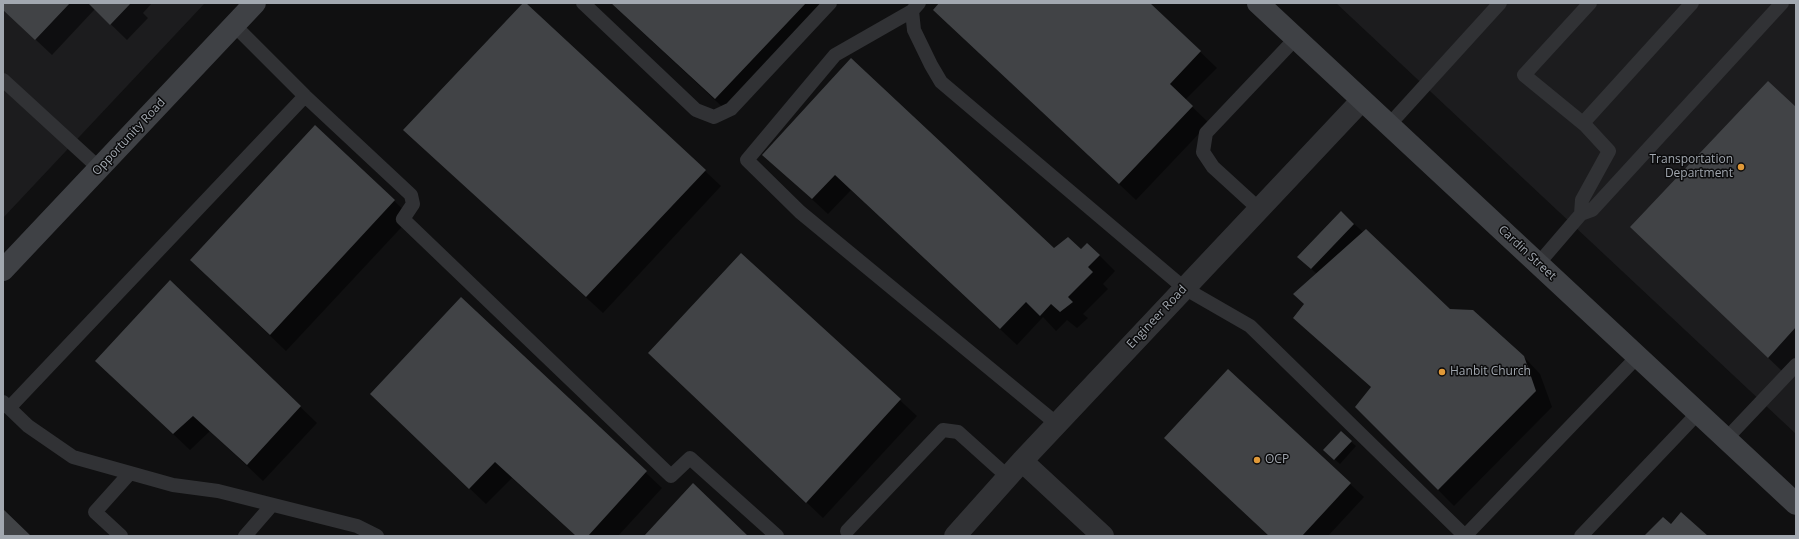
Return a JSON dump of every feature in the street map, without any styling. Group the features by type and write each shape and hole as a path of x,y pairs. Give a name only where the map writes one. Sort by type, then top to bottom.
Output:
{"street":[{"name":"Opportunity Road","path":"3,270 255,3"},
{"name":"Cardin Street","path":"1258,3 1796,504"},
{"name":"Engineer Road","path":"955,536 1015,468 1362,100"},
{"path":"1015,468 1104,536"}],"lane":[{"path":"583,3 696,110 714,117 731,109 830,3"},
{"path":"1389,124 1500,3"},
{"path":"1582,214 1582,200 1609,151 1583,123 1524,75 1590,3"},
{"path":"1583,123 1692,3"},
{"path":"1538,264 1582,214 1592,210 1782,3"},
{"path":"915,7 914,30 941,82 1184,288 1250,326 1465,536 1638,356"},
{"path":"915,7 835,55 747,160 800,212 1057,424"},
{"path":"234,25 305,96 411,195 413,204 403,219 671,476 690,458 777,536"},
{"path":"1259,208 1213,167 1203,152 1206,133 1296,38"},
{"path":"3,80 99,168"},
{"path":"305,96 6,405 28,426 73,457 174,485 218,491 357,526 377,536"},
{"path":"1726,439 1796,365"},
{"path":"1581,536 1698,413"},
{"path":"847,531 944,430 958,432 1015,468"},
{"path":"121,536 94,512 130,473"},
{"path":"245,536 272,505"}],"shaded area":[{"path":"3,3 205,3 3,218"},
{"path":"1336,3 1796,3 1796,434"}],"building":[{"path":"3,3 70,3 35,40 3,10"},
{"path":"88,3 131,3 110,25"},
{"path":"523,3 526,3 706,170 586,297 403,130"},
{"path":"611,3 806,3 715,99"},
{"path":"939,3 1150,3 1201,51 1170,84 1193,106 1119,184 933,10"},
{"path":"851,58 1054,248 1068,237 1081,249 1087,243 1100,255 1088,267 1093,272 1068,297 1073,302 1060,312 1051,304 1040,316 1026,302 1000,329 835,175 812,199 762,155"},
{"name":"Transportation Department","path":"1768,81 1796,107 1796,327 1768,358 1630,227"},
{"path":"315,125 395,200 270,335 190,260"},
{"path":"1341,211 1354,224 1311,269 1297,257"},
{"name":"Hanbit Church","path":"1366,229 1450,309 1473,310 1524,356 1536,391 1438,490 1355,407 1371,387 1293,318 1304,304 1293,294"},
{"path":"741,253 901,399 806,503 648,353"},
{"path":"170,280 301,406 247,465 193,416 173,434 95,361"},
{"path":"461,297 647,471 588,536 576,536 495,462 469,489 370,394"},
{"name":"OCP","path":"1228,369 1351,483 1302,536 1269,536 1164,438"},
{"path":"1341,431 1352,441 1334,460 1323,450"},
{"path":"693,483 748,536 644,536"},
{"path":"3,509 31,536 3,536"},
{"path":"1681,512 1708,536 1644,536 1663,517 1671,524"}],"place":[{"name":"Transportation Department","path":"1741,167"},
{"name":"Hanbit Church","path":"1442,372"},
{"name":"OCP","path":"1257,460"}]}
